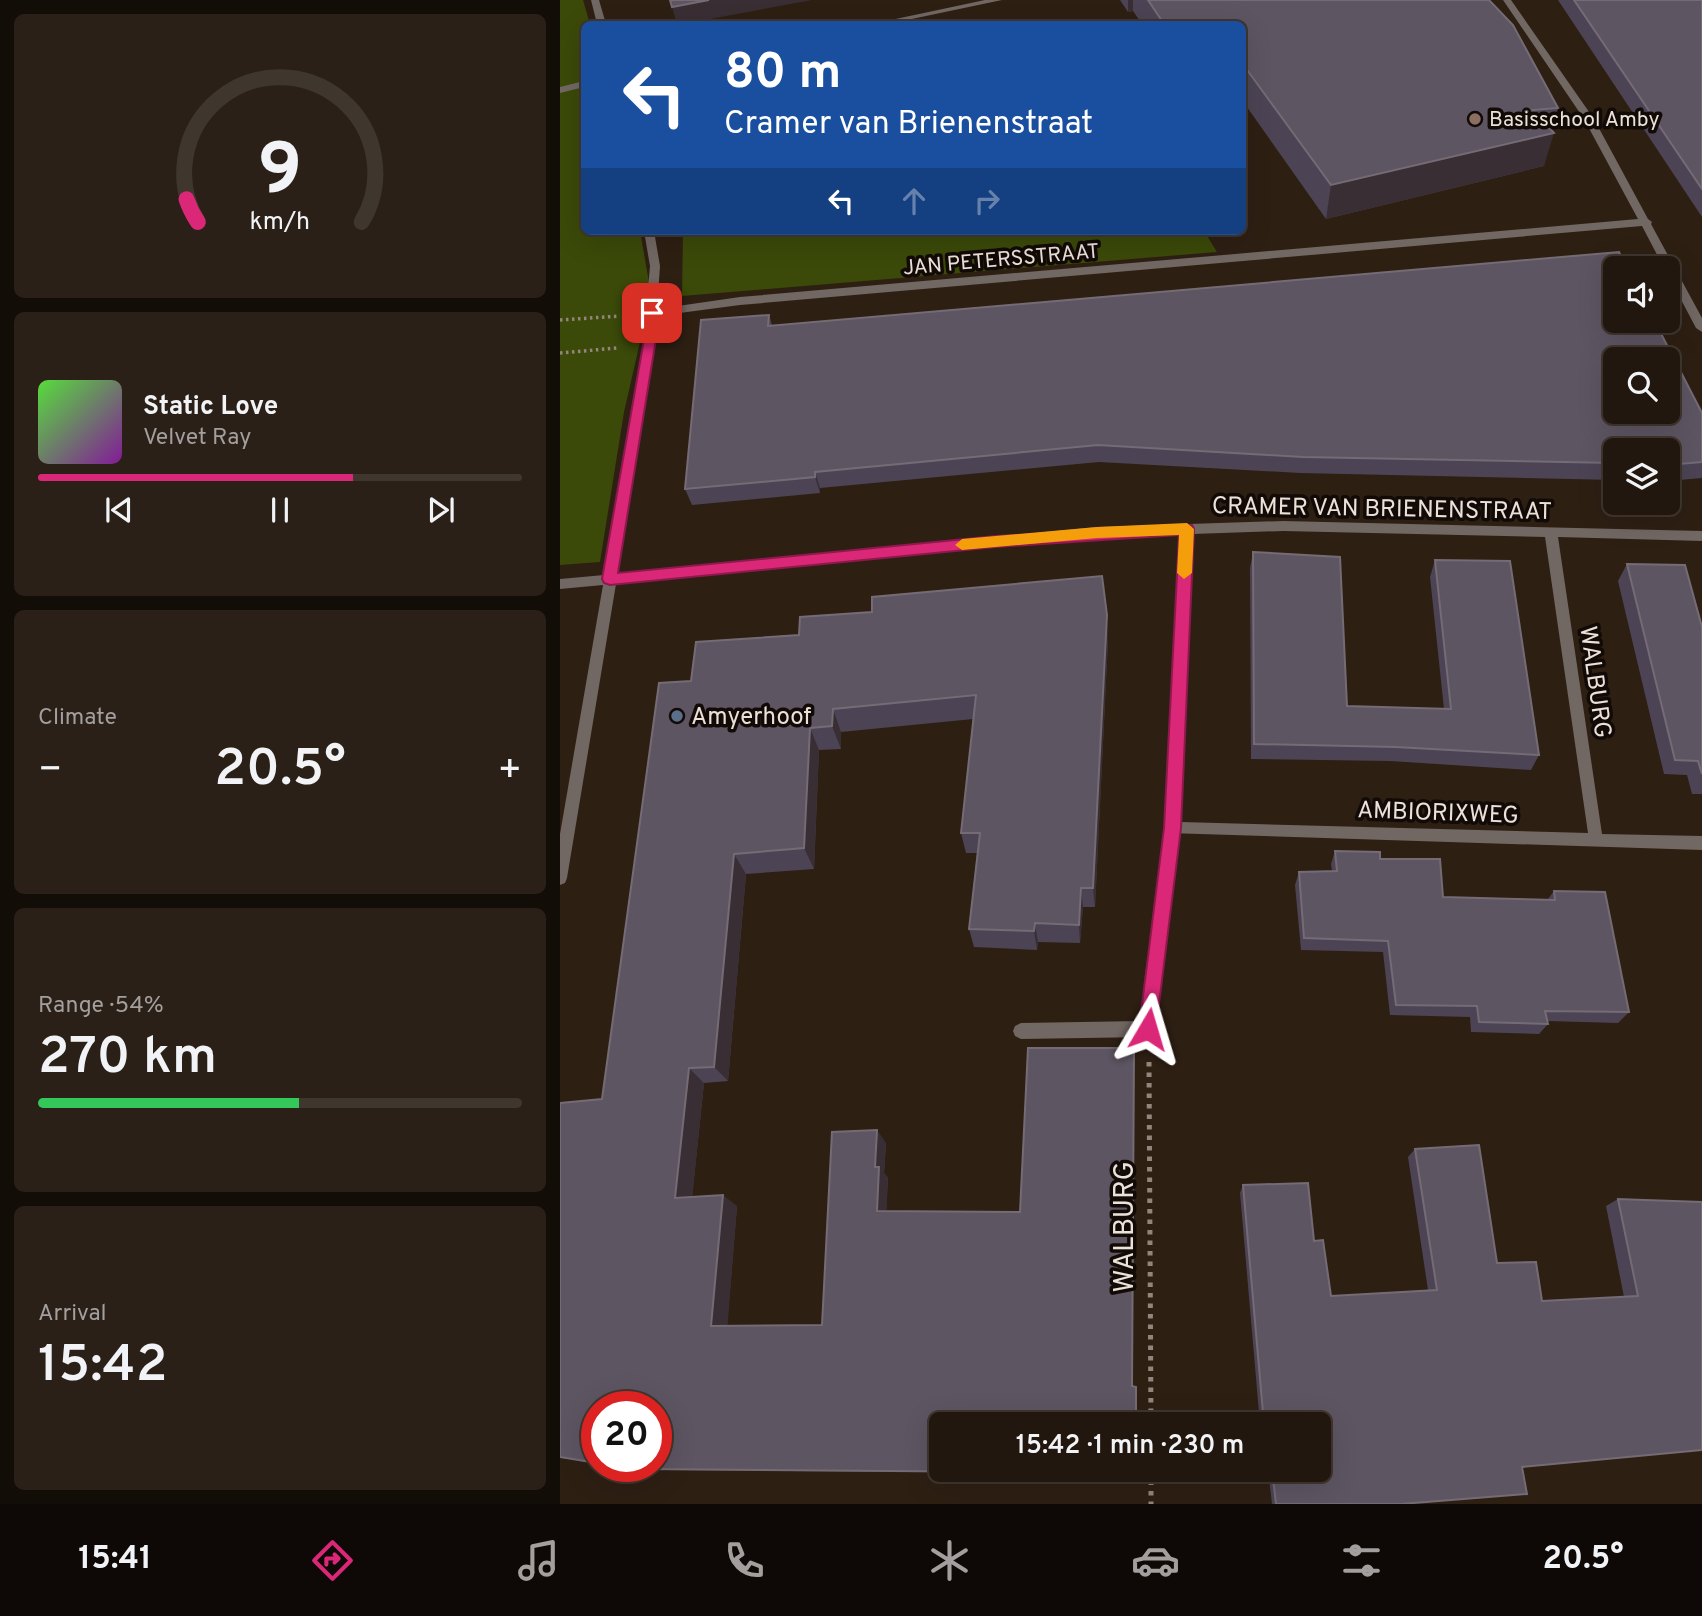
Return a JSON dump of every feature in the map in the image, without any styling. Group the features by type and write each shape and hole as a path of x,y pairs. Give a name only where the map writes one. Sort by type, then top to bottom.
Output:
{"street":[{"path":"595,0 601,21"},
{"path":"892,21 998,0"},
{"path":"1507,0 1589,119 1702,328"},
{"path":"560,90 581,85"},
{"name":"JAN PETERSSTRAAT","path":"652,313 740,301 1647,222"},
{"path":"560,878 649,345 655,266 650,235"},
{"name":"CRAMER VAN BRIENENSTRAAT","path":"560,584 996,541 1187,529 1283,526 1702,536"},
{"path":"1021,1031 1148,1029 1173,828 1187,529"},
{"name":"WALBURG","path":"1551,532 1596,839"},
{"name":"AMBIORIXWEG","path":"1173,828 1702,843"}],"path":[{"path":"560,320 652,313"},
{"path":"560,353 649,345"},
{"name":"WALBURG","path":"1148,1029 1151,1412"},
{"path":"1151,1482 1151,1504"}],"green space":[{"path":"560,0 583,0 589,21 581,21 581,235 641,235 651,294 624,412 600,562 560,565"},
{"path":"683,235 1206,235 1217,252 682,296"}],"building":[{"path":"670,0 709,0 672,7"},
{"path":"1148,0 1489,0 1513,25 1558,108 1533,110 1554,133 1331,185 1246,68 1246,21 1162,21"},
{"path":"1574,0 1702,0 1702,189"},
{"path":"1619,252 1621,256 1603,256 1603,333 1661,333 1668,347 1603,347 1603,424 1680,424 1680,370 1702,413 1702,462 1680,464 1680,438 1603,438 1603,463 1303,457 1098,445 815,472 815,477 685,489 701,320 769,315 768,326"},
{"path":"1253,552 1340,557 1347,706 1451,709 1435,560 1510,561 1539,755 1396,747 1254,744"},
{"path":"1627,564 1685,565 1702,627 1702,774 1698,761 1675,760"},
{"path":"1102,576 1107,615 1093,888 1081,888 1079,925 1035,923 1034,931 969,929 980,833 961,833 976,695 833,709 832,726 810,728 804,848 734,854 714,1067 689,1068 675,1198 723,1195 711,1326 822,1325 832,1132 877,1130 877,1211 1020,1212 1028,1048 1134,1048 1132,1386 1136,1387 1136,1412 929,1412 929,1471 672,1469 672,1391 581,1391 581,1460 560,1457 560,1103 602,1099 659,683 691,681 696,642 799,635 800,617 872,612 872,597"},
{"path":"1335,851 1380,852 1380,859 1440,859 1443,897 1555,900 1554,891 1605,892 1629,1012 1545,1011 1548,1024 1479,1022 1477,1006 1396,1005 1388,941 1304,938 1299,872 1337,871"},
{"path":"1479,1145 1497,1263 1536,1262 1542,1301 1638,1296 1618,1199 1702,1202 1702,1450 1522,1467 1527,1494 1401,1504 1276,1504 1273,1482 1331,1482 1331,1412 1263,1412 1243,1185 1308,1183 1314,1241 1323,1240 1331,1296 1437,1290 1415,1149"}],"slow traffic":[{"path":"962,545 1097,533 1187,529 1184,573"}],"place":[{"name":"Basisschool Amby","path":"1475,119"},
{"name":"Amyerhoof","path":"677,716"}],"route":[{"path":"652,313 610,579 996,541 1187,529 1173,828 1148,1029"}]}
